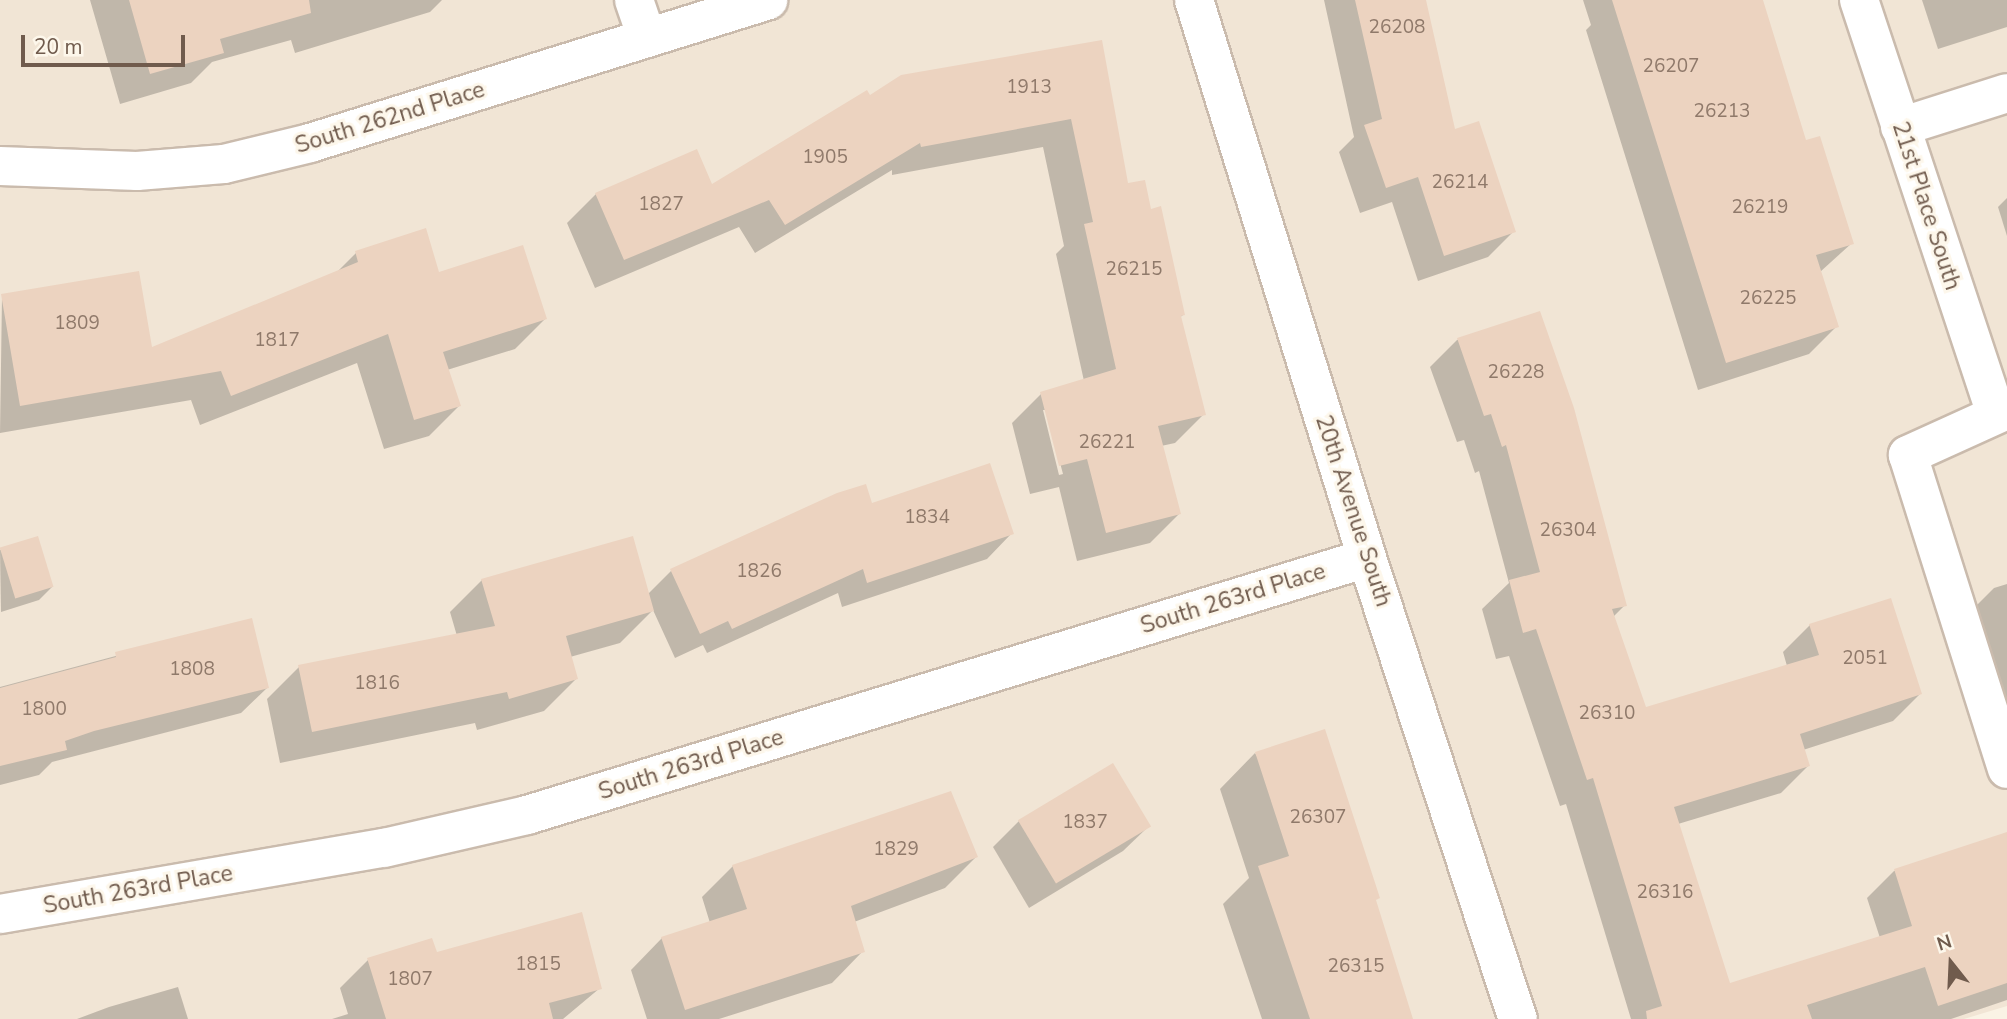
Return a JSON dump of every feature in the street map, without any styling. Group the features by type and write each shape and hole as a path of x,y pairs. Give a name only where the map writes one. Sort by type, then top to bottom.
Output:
{"street":[{"path":"634,0 647,38"},
{"name":"South 262nd Place","path":"0,166 137,171 224,164 322,139 768,0"},
{"name":"20th Avenue South","path":"1194,0 1367,558 1518,1019"},
{"name":"21st Place South","path":"1859,0 1900,127 2001,411"},
{"path":"1900,127 2007,93"},
{"path":"2001,411 1908,454 2007,769"},
{"name":"South 263rd Place","path":"0,914 384,848 527,815 1367,558"}],"shaded area":[{"path":"0,0 2007,0 2007,1006 1964,1019 0,1019"}],"building":[{"path":"129,0 309,0 311,13 220,39 224,53 150,74"},
{"path":"1355,0 1426,0 1455,129 1479,121 1516,232 1444,256 1418,177 1386,188 1364,125 1382,119"},
{"path":"1612,0 1763,0 1806,140 1820,136 1854,244 1816,255 1839,327 1726,363"},
{"path":"1102,40 1128,183 1145,180 1151,209 1161,206 1185,315 1181,316 1206,415 1158,426 1181,514 1106,533 1087,459 1059,466 1040,392 1116,369 1084,224 1093,222 1071,119 921,147 920,143 785,225 769,200 624,260 595,193 697,149 712,184 867,90 870,95 901,75"},
{"path":"426,228 439,272 523,245 547,319 443,352 461,406 414,420 388,334 231,396 221,371 20,406 1,294 139,271 152,347 358,262 355,251"},
{"path":"1540,311 1574,408 1627,606 1612,609 1646,707 1819,655 1809,624 1891,598 1922,694 1800,734 1810,766 1674,807 1730,983 1912,926 1894,869 2007,832 2007,983 1938,1006 1925,967 1807,1005 1812,1019 1647,1019 1646,1011 1662,1006 1593,778 1587,780 1536,629 1523,633 1509,580 1540,572 1506,445 1502,447 1491,414 1484,416 1457,338"},
{"path":"990,463 1014,534 867,583 863,569 732,629 728,621 700,634 670,569 837,493 866,484 872,503"},
{"path":"38,536 53,587 15,598 0,548"},
{"path":"633,536 654,611 566,636 578,679 509,699 507,692 312,732 298,665 495,626 481,579"},
{"path":"252,618 269,688 94,731 65,741 67,750 0,766 0,688 116,657 115,652"},
{"path":"1325,729 1380,898 1376,900 1413,1019 1310,1019 1258,866 1289,856 1255,752"},
{"path":"1113,763 1151,826 1056,884 1018,820"},
{"path":"951,791 978,857 851,906 865,952 685,1010 661,937 747,909 732,865"},
{"path":"582,912 602,989 549,1003 553,1019 386,1019 367,958 432,938 437,952"}]}
